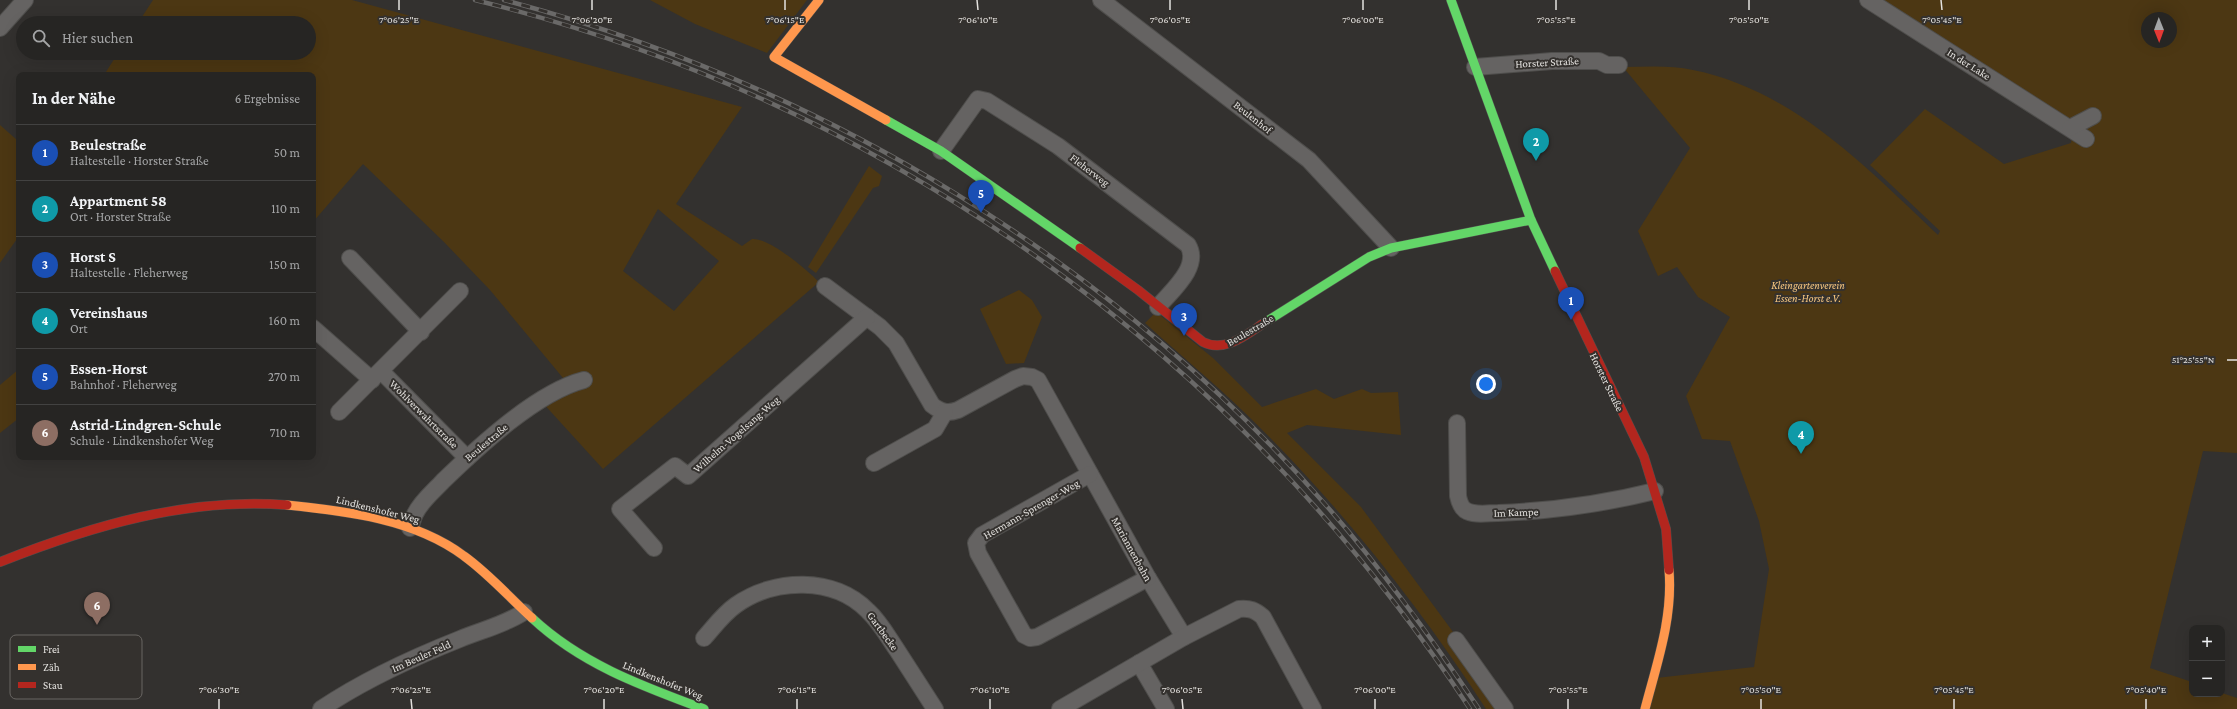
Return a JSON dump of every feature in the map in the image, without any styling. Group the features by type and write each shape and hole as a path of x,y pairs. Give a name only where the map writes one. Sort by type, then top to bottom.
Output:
{"street":[{"path":"0,28 25,0"},
{"path":"819,0 774,57 941,151 1050,226 1158,307"},
{"name":"Beulenhof","path":"1101,0 1309,160 1391,248"},
{"name":"Horster Straße","path":"1451,0 1531,220 1644,457 1666,529 1670,592 1665,635 1645,709"},
{"name":"In der Lake","path":"1868,0 2086,139"},
{"name":"Horster Straße","path":"1475,67 1552,61 1599,61 1607,65 1619,65"},
{"name":"Fleherweg","path":"941,151 978,99 987,101 1058,146 1188,245 1192,257 1190,268 1158,307"},
{"path":"2070,128 2093,116"},
{"name":"Beulestraße","path":"1158,307 1192,335 1211,346 1227,345 1368,257 1391,248 1531,220"},
{"path":"350,258 421,332"},
{"path":"826,286 867,317 896,343 932,405 945,412 935,429 874,463"},
{"name":"Wohlverwahrtstraße","path":"339,412 421,332 460,291"},
{"name":"Wilhelm-Vogelsang-Weg","path":"654,548 620,509 675,466 688,476 867,317"},
{"name":"Wohlverwahrtstraße","path":"316,330 376,376 467,458"},
{"name":"Mariannenbahn","path":"945,412 958,410 1015,379 1024,376 1032,377 1038,380 1148,578 1184,637"},
{"name":"Beulestraße","path":"410,528 415,513 426,499 467,458 541,401 568,384 584,380"},
{"name":"Im Kampe","path":"1457,423 1458,496 1462,507 1471,512 1530,512 1572,508 1608,502 1655,491"},
{"name":"Hermann-Sprenger-Weg","path":"1090,474 982,535 976,543 978,553 1024,636 1030,638 1037,637 1148,578"},
{"name":"Lindkenshofer Weg","path":"0,562 28,549 96,528 163,512 215,505 264,504 304,506 367,516 410,528 450,546 472,562 524,612 554,637 582,657 626,678 704,709"},
{"name":"Gartbecke","path":"704,638 724,615 751,596 768,590 801,584 831,588 856,601 878,621 935,709"},
{"path":"1060,709 1184,637 1239,609 1256,611 1263,617 1313,709"},
{"name":"Im Beuler Feld","path":"321,709 400,665 464,637 507,623 524,612"},
{"path":"1456,640 1505,709"},
{"path":"1140,663 1166,709"}],"green space":[{"path":"153,0 352,0 742,107 676,204 742,246 752,239 768,243 787,255 819,282 603,469 541,401 568,384 490,290 444,242 363,164 316,219 316,72 106,72 114,60 316,60 316,16 143,16","holes":["658,209 719,261 674,311 623,271"]},
{"path":"650,0 807,0 767,53 695,24"},
{"name":"Kleingartenverein Essen-Horst e.V.","path":"1874,0 2237,0 2237,453 2203,451 2150,668 2189,681 2189,697 2225,697 2225,694 2237,698 2237,709 1646,709 1656,678 1754,667 1769,569 1759,521 1730,441 1702,439 1686,396 1730,317 1698,297 1677,267 1658,276 1638,231 1690,148 1623,67 1685,68 1729,80 1763,95 1796,113 1856,159 1938,235 1940,231 1870,165 1925,109 2004,164 2071,143 2073,132"},
{"path":"0,125 16,139 16,240 0,263"},
{"path":"869,166 882,176 879,186 873,188 816,273 808,267"},
{"path":"1019,290 1032,300 1042,317 1024,363 1006,364 980,309"},
{"path":"1156,312 1213,358 1262,407 1316,389 1334,399 1362,389 1371,393 1398,392 1401,435 1307,425 1287,433 1361,507 1456,636 1504,709 1486,709 1460,669 1403,591 1342,516 1310,480 1220,389 1145,323"},
{"path":"16,372 16,420 0,433 0,385"}],"railway":[{"path":"475,0 627,45 772,104 910,176 1040,260 1162,356 1274,463 1377,581 1470,709"},
{"path":"504,0 622,36 737,80 848,133 956,194 1058,262 1155,338 1246,421 1331,511 1370,558 1426,632 1479,709"}],"traffic: fast":[{"path":"1451,0 1531,220 1555,271"},
{"path":"886,120 941,151 1080,248"},
{"path":"1264,323 1369,257 1391,248 1531,220"},
{"path":"532,618 551,634 592,661 658,692 704,709"}],"traffic: slow":[{"path":"819,0 774,57 886,120"},
{"path":"287,505 356,514 402,525 424,533 445,543 473,563 532,618"},
{"path":"1645,709 1663,640 1669,606 1669,570"}],"traffic: jam":[{"path":"1080,248 1138,290 1203,342 1211,345 1227,344 1243,337 1264,323"},
{"path":"1555,271 1644,457 1666,529 1669,570"},
{"path":"0,562 69,537 140,517 213,505 287,505"}],"place":[{"name":"Appartment 58","path":"1536,161"},
{"name":"Essen-Horst","path":"981,213"},
{"name":"Beulestraße","path":"1571,320"},
{"name":"Horst S","path":"1184,336"},
{"name":"Vereinshaus","path":"1801,454"},
{"name":"Astrid-Lindgren-Schule","path":"97,625"}]}
